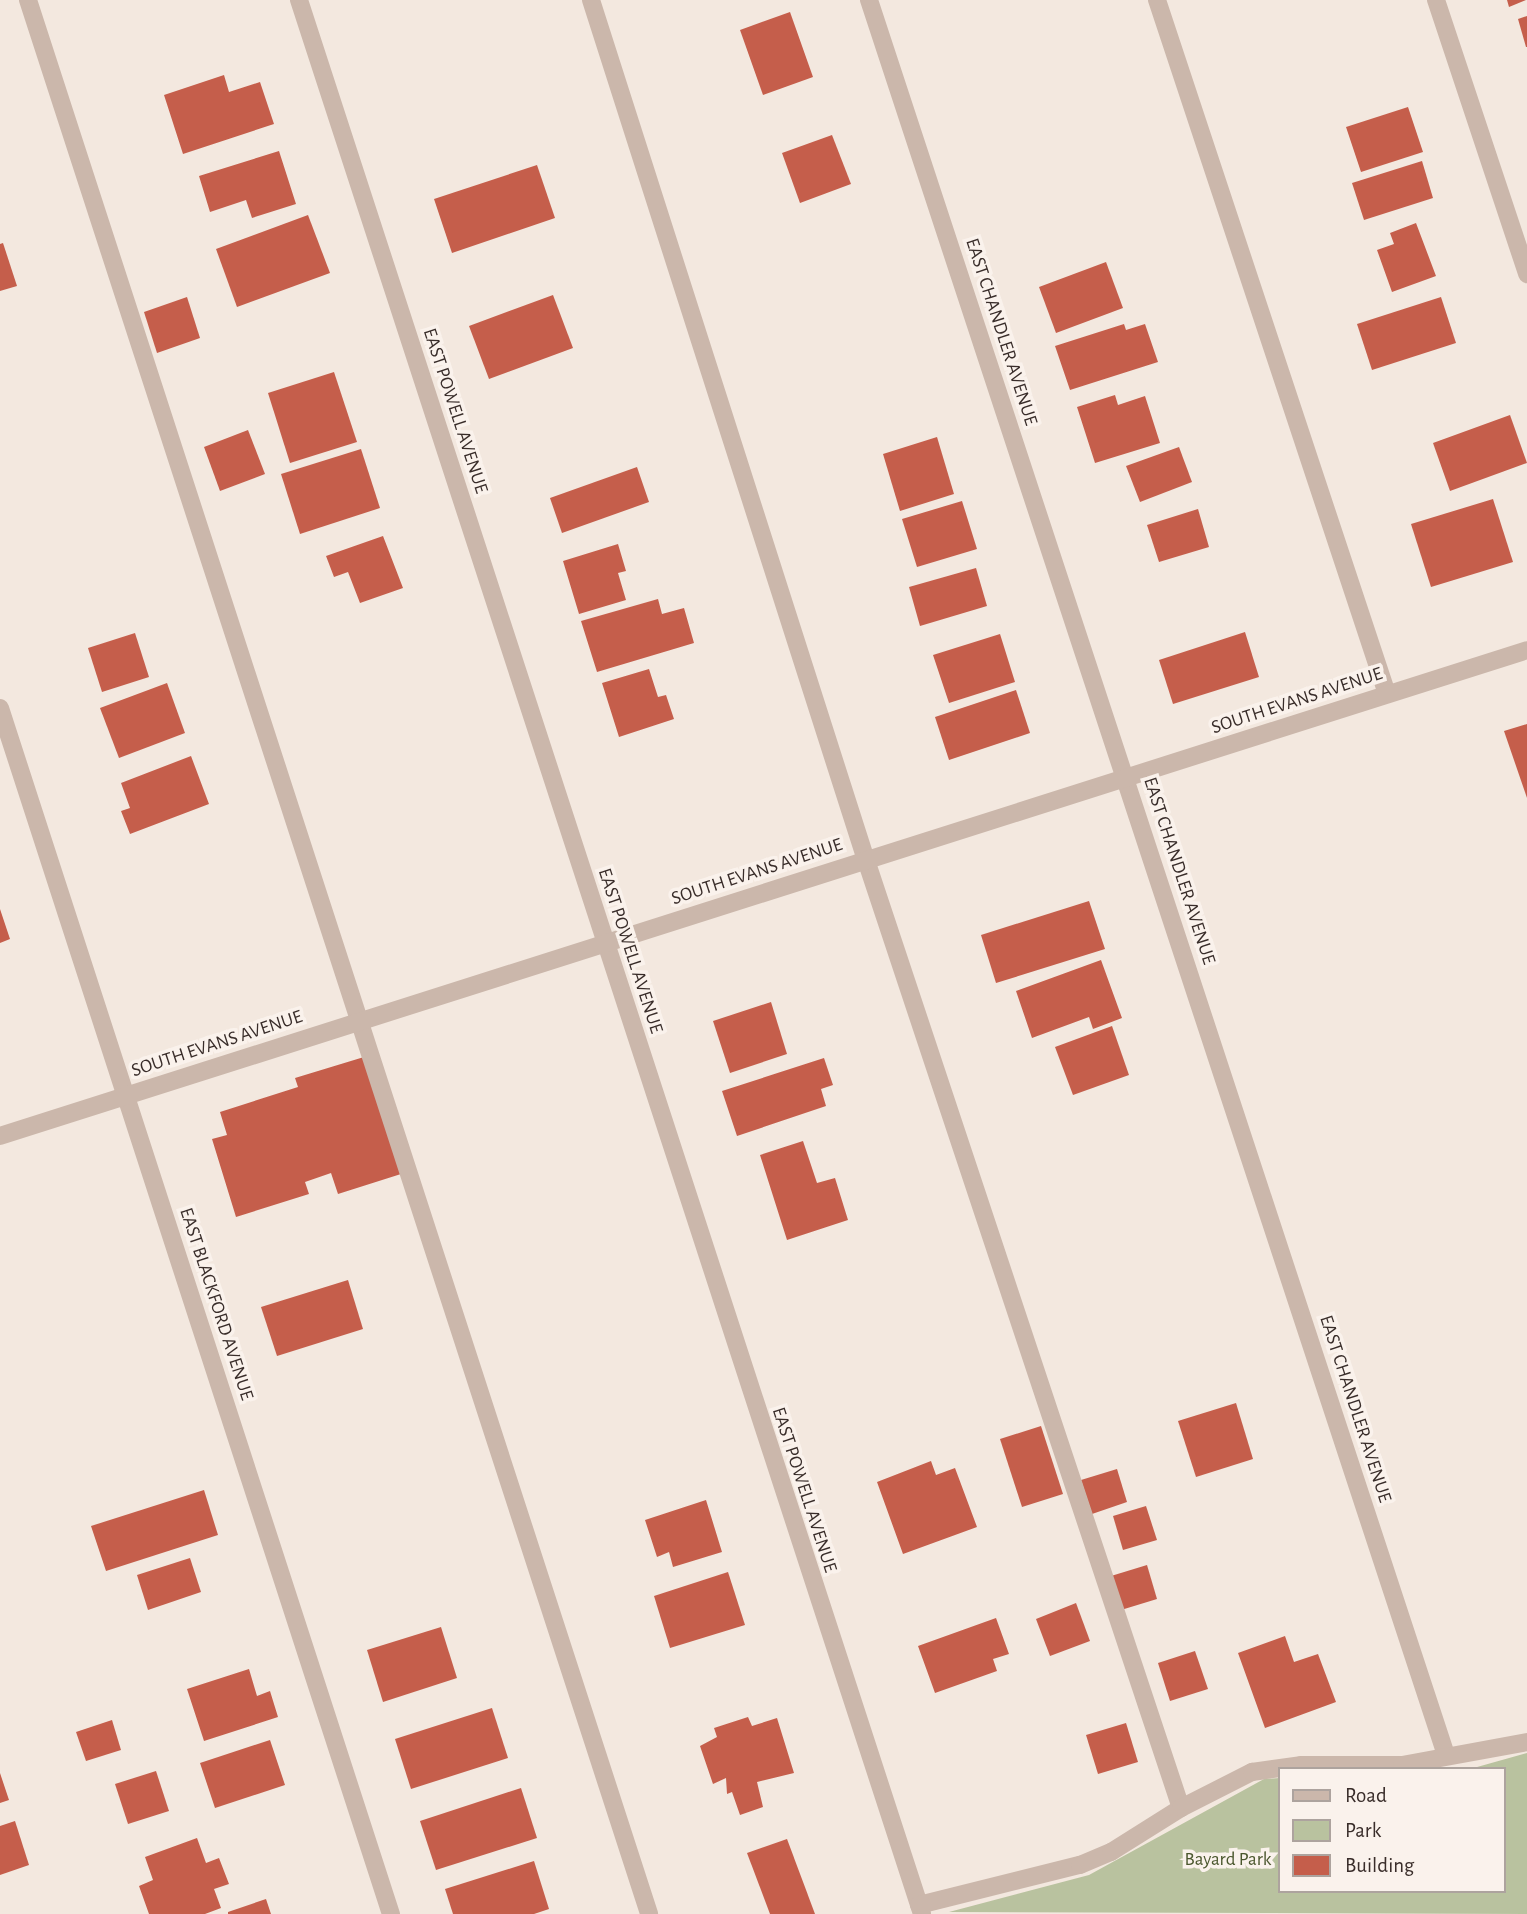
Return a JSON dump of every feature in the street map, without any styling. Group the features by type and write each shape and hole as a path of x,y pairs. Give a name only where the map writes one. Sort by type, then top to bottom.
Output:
{"street":[{"path":"28,0 649,1914"},
{"name":"EAST POWELL AVENUE","path":"299,0 921,1910"},
{"path":"591,0 866,860 1181,1808"},
{"name":"EAST CHANDLER AVENUE","path":"869,0 1446,1755"},
{"path":"1157,0 1387,694"},
{"path":"1436,0 1527,274"},
{"name":"SOUTH EVANS AVENUE","path":"0,1136 1527,650"},
{"name":"EAST BLACKFORD AVENUE","path":"0,708 391,1914"},
{"path":"1287,1767 1402,1765 1527,1742"},
{"path":"921,1910 1080,1864 1111,1852 1181,1808 1252,1772 1278,1768"}],"green space":[{"name":"Bayard Park","path":"1527,1753 1527,1914 949,1912 1089,1875 1264,1779 1278,1778 1278,1893 1506,1893 1506,1767 1477,1767"}],"building":[{"path":"1507,0 1526,0 1509,7"},
{"path":"790,12 813,77 763,95 740,30"},
{"path":"1527,16 1527,47 1526,47 1518,19"},
{"path":"224,75 229,92 260,82 274,124 183,154 164,95"},
{"path":"1408,107 1423,152 1361,172 1346,127"},
{"path":"832,135 851,184 800,203 782,153"},
{"path":"279,151 296,204 252,218 246,200 210,212 199,176"},
{"path":"1422,161 1433,198 1364,220 1352,183"},
{"path":"537,165 555,218 452,253 434,199"},
{"path":"308,215 330,273 237,307 216,249"},
{"path":"1416,223 1436,276 1392,292 1377,250 1394,244 1390,233"},
{"path":"3,243 17,286 0,291 0,244"},
{"path":"1106,262 1123,308 1056,333 1039,287"},
{"path":"553,295 573,348 489,379 469,326"},
{"path":"187,297 200,338 157,353 144,312"},
{"path":"1441,297 1456,343 1372,370 1357,324"},
{"path":"1124,324 1126,330 1145,324 1158,362 1070,390 1055,346"},
{"path":"334,372 357,442 290,463 268,393"},
{"path":"1115,395 1118,405 1145,396 1160,443 1095,463 1077,407"},
{"path":"1510,415 1527,463 1450,491 1433,443"},
{"path":"248,430 265,474 220,491 204,447"},
{"path":"937,437 954,494 900,511 883,454"},
{"path":"1179,447 1192,482 1140,502 1126,466"},
{"path":"361,449 380,508 300,534 281,474"},
{"path":"637,467 649,502 562,533 550,498"},
{"path":"1493,499 1513,562 1431,587 1411,524"},
{"path":"962,501 977,549 917,567 902,519"},
{"path":"1198,509 1209,547 1159,562 1147,525"},
{"path":"383,536 403,588 360,603 348,572 334,577 326,556"},
{"path":"618,544 626,571 618,573 626,600 579,614 563,561"},
{"path":"976,568 987,606 920,626 909,587"},
{"path":"658,599 662,614 684,608 694,643 597,672 581,621"},
{"path":"1245,632 1259,677 1173,704 1159,660"},
{"path":"135,633 149,677 102,692 88,648"},
{"path":"1000,634 1015,682 949,703 933,655"},
{"path":"649,669 658,697 666,695 674,719 619,737 602,683"},
{"path":"167,683 185,733 119,758 100,708"},
{"path":"1016,690 1030,733 949,760 935,717"},
{"path":"1527,724 1527,798 1504,731"},
{"path":"191,756 209,804 130,834 121,811 130,808 121,783"},
{"path":"1089,901 1105,949 996,983 981,935"},
{"path":"0,909 10,939 0,943"},
{"path":"1101,960 1122,1018 1093,1029 1089,1017 1032,1038 1016,991"},
{"path":"771,1002 787,1054 730,1073 713,1021"},
{"path":"1112,1026 1129,1075 1073,1095 1055,1047"},
{"path":"364,1057 401,1174 338,1194 331,1173 305,1182 309,1194 236,1217 212,1139 227,1135 220,1112 298,1087 295,1078"},
{"path":"824,1058 833,1085 821,1089 826,1106 737,1136 722,1091"},
{"path":"803,1141 817,1183 835,1178 848,1220 787,1240 760,1155"},
{"path":"348,1280 363,1329 277,1356 261,1307"},
{"path":"1236,1403 1253,1459 1196,1477 1178,1421"},
{"path":"1041,1426 1063,1494 1022,1507 1000,1439"},
{"path":"931,1461 936,1475 955,1468 977,1527 903,1554 877,1482"},
{"path":"1117,1469 1127,1502 1092,1514 1081,1480"},
{"path":"204,1490 218,1535 106,1571 91,1526"},
{"path":"706,1500 722,1552 673,1567 669,1552 657,1557 645,1520"},
{"path":"1146,1506 1157,1540 1123,1550 1113,1516"},
{"path":"190,1558 201,1592 148,1610 137,1575"},
{"path":"1147,1565 1157,1599 1121,1610 1111,1576"},
{"path":"728,1572 745,1625 670,1648 654,1596"},
{"path":"1076,1603 1090,1641 1050,1656 1036,1619"},
{"path":"996,1618 1009,1654 993,1659 997,1671 935,1693 918,1646"},
{"path":"441,1627 457,1678 383,1702 367,1650"},
{"path":"1285,1636 1294,1662 1318,1654 1336,1702 1265,1728 1238,1653"},
{"path":"1195,1651 1208,1689 1170,1701 1158,1663"},
{"path":"249,1669 257,1696 270,1691 278,1717 204,1741 187,1689"},
{"path":"492,1708 508,1758 411,1789 395,1739"},
{"path":"748,1717 752,1726 777,1718 794,1773 757,1782 763,1807 740,1815 732,1792 727,1794 726,1778 713,1784 700,1746 717,1737 714,1728"},
{"path":"112,1720 121,1750 86,1761 76,1732"},
{"path":"1126,1723 1138,1762 1098,1774 1086,1735"},
{"path":"270,1740 285,1785 215,1808 200,1763"},
{"path":"156,1771 169,1811 128,1824 115,1784"},
{"path":"0,1773 9,1800 0,1803"},
{"path":"521,1788 537,1838 436,1870 420,1821"},
{"path":"15,1821 29,1865 0,1875 0,1826"},
{"path":"197,1838 206,1863 219,1858 229,1884 214,1889 221,1908 205,1914 149,1914 139,1886 153,1880 145,1857"},
{"path":"787,1839 815,1914 770,1914 747,1853"},
{"path":"534,1861 549,1909 534,1914 453,1914 445,1889"},
{"path":"266,1899 271,1914 228,1914 228,1912"}]}
